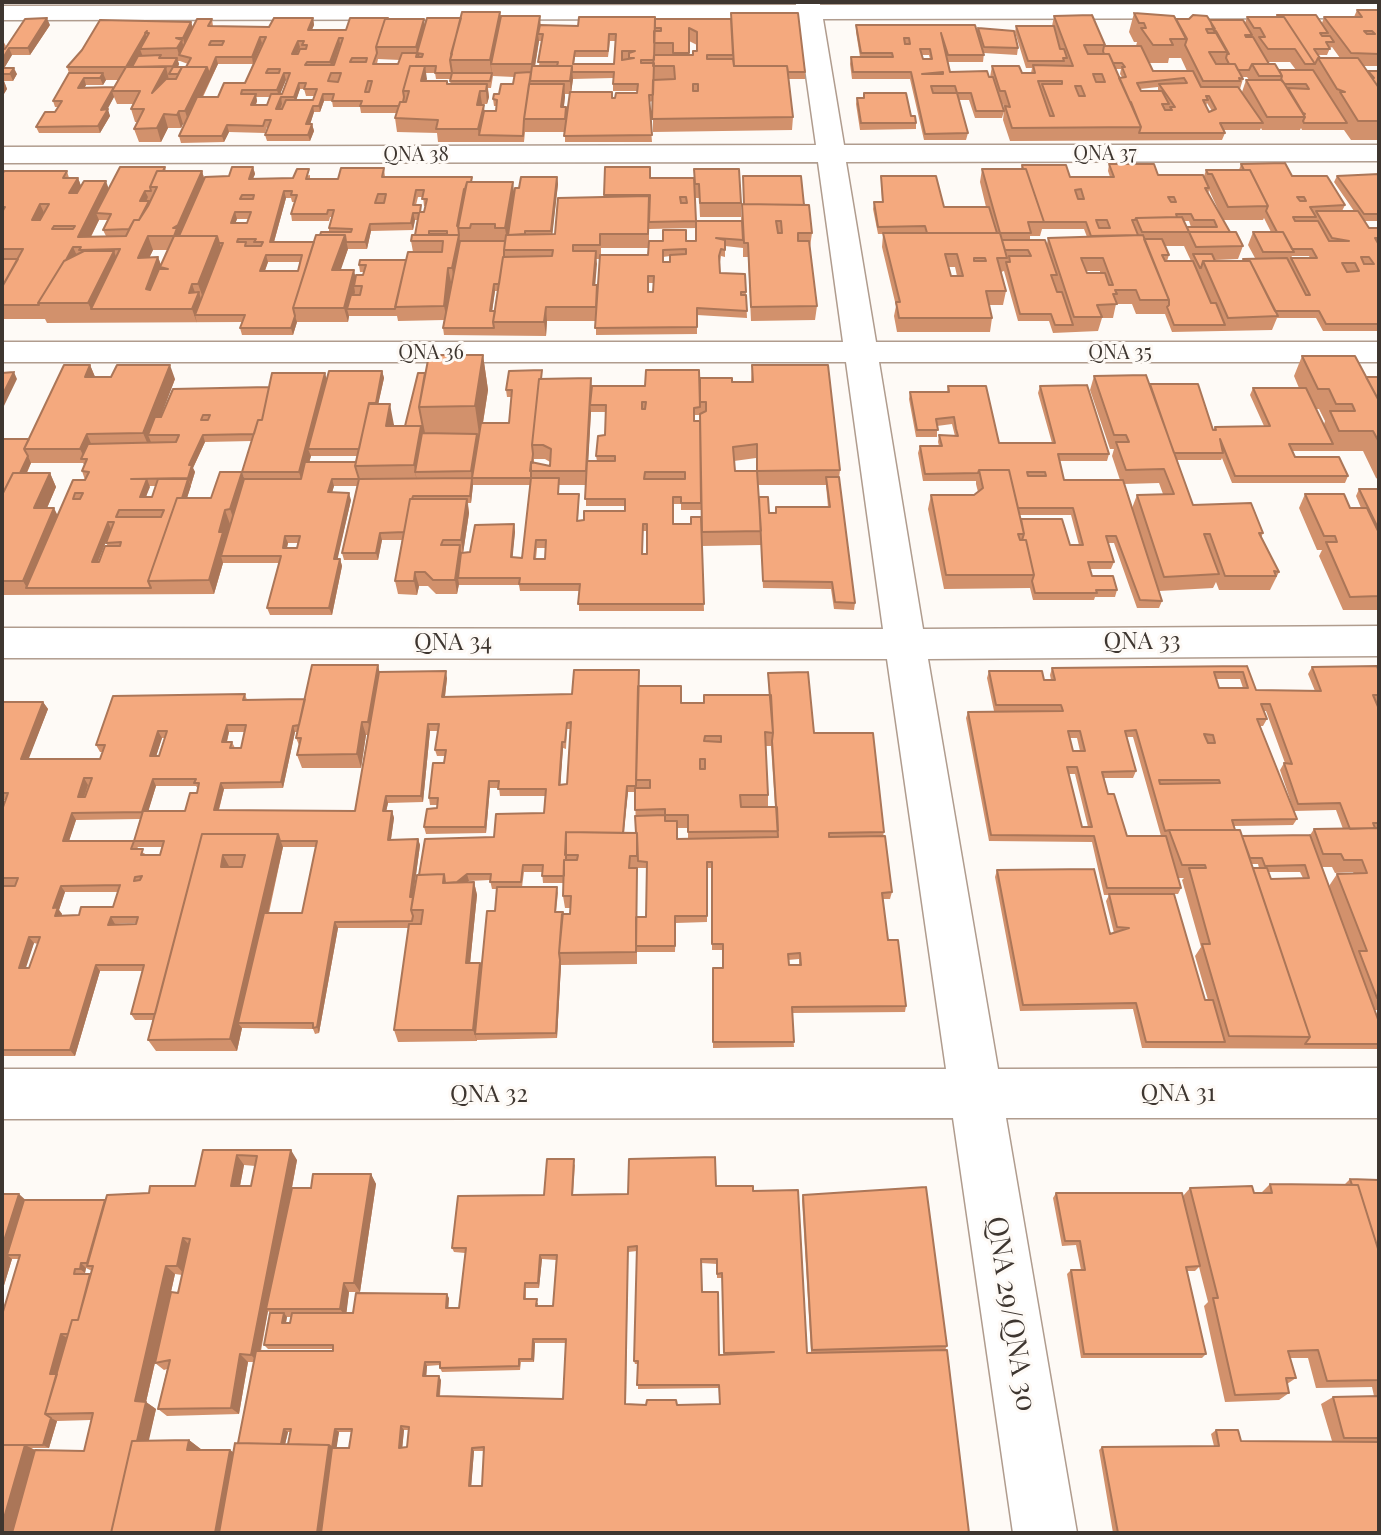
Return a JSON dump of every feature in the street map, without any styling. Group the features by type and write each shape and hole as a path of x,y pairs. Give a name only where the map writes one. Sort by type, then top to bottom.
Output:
{"street":[{"path":"2,13 809,7 1379,11"},
{"name":"QNA 29/QNA 30","path":"809,7 860,354 1045,1533"},
{"name":"QNA 37","path":"831,155 1379,153"},
{"name":"QNA 38","path":"2,155 831,155"},
{"name":"QNA 36","path":"2,352 860,354"},
{"name":"QNA 35","path":"860,354 1379,352"},
{"name":"QNA 33","path":"905,644 1379,641"},
{"name":"QNA 34","path":"2,643 905,644"},
{"name":"QNA 31","path":"977,1095 1379,1093"},
{"name":"QNA 32","path":"2,1094 977,1095"}],"building":[{"path":"1357,10 1379,10 1379,54 1351,53 1324,17 1362,17"},
{"path":"462,12 500,12 490,60 450,60"},
{"path":"731,13 798,13 805,72 788,72 787,66 734,66"},
{"path":"1134,13 1174,16 1186,39 1170,39 1173,45 1153,45 1141,28 1146,28 1144,23 1139,23"},
{"path":"1092,15 1105,45 1084,45 1088,54 1109,54 1141,127 1012,128 1005,106 1010,107 1005,91 1000,91 992,66 1019,66 1022,73 1035,73 1033,65 1073,66 1054,16","holes":["1093,74 1102,74 1105,82 1096,82","1038,81 1062,81 1062,84 1042,84 1054,116 1050,116","1075,86 1081,86 1085,96 1079,96"]},
{"path":"1193,15 1207,16 1215,29 1206,29 1208,33 1216,33 1227,52 1209,52 1216,64 1235,64 1243,79 1203,81 1176,19 1189,19"},
{"path":"1277,15 1316,15 1328,33 1320,33 1322,36 1330,36 1334,42 1326,42 1330,49 1314,49 1320,58 1315,64 1284,17"},
{"path":"501,16 540,16 532,64 491,64"},
{"path":"579,17 655,17 654,60 641,60 641,63 654,63 653,95 649,95 652,135 564,136 570,92 612,92 612,98 616,93 637,93 638,84 613,84 614,72 572,72 572,66 538,62 543,34 538,34 540,25 578,26","holes":["609,34 616,34 614,64 573,64 575,51 608,51","622,51 635,51 629,53 629,58 634,58 622,60"]},
{"path":"1247,17 1284,17 1315,64 1305,64 1295,49 1268,49 1259,37 1265,37 1260,28 1254,28"},
{"path":"47,18 28,48 9,48 2,60 2,48 5,49 25,19"},
{"path":"274,18 313,18 308,30 346,30 350,18 388,18 385,19 373,64 398,64 402,53 417,53 427,18 461,18 450,60 452,73 435,73 436,66 410,66 403,102 399,106 360,106 362,101 332,101 334,94 323,94 319,106 313,106 306,124 312,124 308,135 265,135 271,120 265,120 263,126 227,125 222,136 179,136 197,97 218,97 224,83 245,83 266,37 260,37 252,57 216,57 209,74 207,67 186,67 191,58 179,55 197,19 212,19 208,26 269,27","holes":["339,38 343,38 334,65 305,65 307,62 330,62","211,41 224,41 222,45 209,45","298,41 304,41 302,45 307,45 306,49 300,49 298,54 292,54","352,58 367,58 366,62 350,62","268,69 280,69 279,73 266,73","284,73 290,73 282,94 271,94 267,105 251,105 256,94 241,94 242,90 277,90","331,73 341,73 338,82 328,81","368,81 372,81 369,92 365,92","299,83 306,83 304,89 317,89 313,100 286,100 282,109 276,109 281,97 294,97"]},
{"path":"385,19 424,19 416,47 376,47"},
{"path":"655,19 731,19 733,55 707,55 707,59 733,59 734,66 787,66 793,117 652,119 653,80 675,79 674,66 653,66 654,55 693,55 693,51 697,51 697,32 689,28 689,53 673,53 673,43 654,43 654,31 661,31 661,28 655,28"},
{"path":"100,20 191,22 183,38 176,38 182,40 177,48 140,49 149,33 146,33 126,67 67,67 82,50"},
{"path":"1210,20 1243,20 1252,35 1246,37 1253,37 1269,64 1252,64 1249,70 1238,70 1235,64 1229,64 1226,58 1229,54"},
{"path":"856,25 975,25 984,55 948,55 941,33 950,72 987,71 989,77 993,77 1004,111 976,111 971,93 957,93 968,133 925,134 911,72 853,72 851,57 893,57 892,53 861,53","holes":["920,49 930,49 932,59 923,59","931,86 955,86 957,93 933,93"]},
{"path":"1016,26 1054,26 1060,49 1064,49 1067,58 1063,58 1064,61 1028,61"},
{"path":"978,28 1014,31 1018,48 984,47"},
{"path":"1104,46 1141,46 1153,71 1193,71 1201,87 1238,87 1263,123 1220,123 1225,133 1139,133 1141,127 1119,78 1126,77 1122,67 1125,67 1122,63 1113,63 1109,54 1103,51","holes":["1184,78 1187,83 1159,84 1175,107 1170,107 1172,110 1165,110 1162,104 1169,104 1162,91 1141,91 1137,83","1206,96 1209,96 1216,109 1209,112 1203,100 1208,100"]},
{"path":"161,55 159,58 177,58 173,66 132,67 138,56"},
{"path":"1318,58 1358,58 1379,88 1379,121 1358,121 1340,92 1345,92 1337,89"},
{"path":"1252,64 1275,64 1282,76 1259,76"},
{"path":"410,66 425,66 421,81 487,84 486,91 480,91 477,105 484,105 478,129 436,129 438,120 395,118 400,102 406,102 409,91 403,91"},
{"path":"532,66 572,66 570,81 530,81"},
{"path":"126,67 166,67 152,93 166,79 176,79 182,67 207,67 185,111 179,111 177,115 164,114 157,128 134,129 144,109 131,109 140,91 112,91"},
{"path":"173,67 182,67 178,74 169,74"},
{"path":"2,68 14,68 10,74 2,74"},
{"path":"1279,70 1313,70 1347,123 1304,123 1305,114 1288,88 1309,89 1306,84 1285,84"},
{"path":"1368,71 1379,71 1379,88 1374,78"},
{"path":"531,72 523,136 479,135 484,111 496,111 497,100 493,99 494,94 499,94 501,84 513,84 515,73"},
{"path":"69,73 103,73 100,78 84,78 78,88 114,87 101,110 108,109 98,126 36,127 45,112 55,112 62,101 53,101"},
{"path":"452,73 492,73 490,81 450,81"},
{"path":"1246,80 1282,80 1305,117 1267,117"},
{"path":"529,84 564,84 561,107 566,107 565,119 524,119"},
{"path":"864,93 906,93 911,116 915,116 916,123 861,123 857,98 864,98"},
{"path":"1285,163 1292,176 1327,176 1345,205 1310,207 1316,217 1293,217 1295,221 1318,221 1329,241 1349,241 1332,238 1316,211 1358,211 1369,228 1379,228 1379,238 1375,238 1379,245 1379,324 1326,324 1319,311 1275,311 1250,261 1243,259 1287,258 1306,295 1310,295 1291,258 1317,258 1312,249 1292,249 1283,232 1277,232 1250,170 1244,170 1241,164","holes":["1361,257 1369,257 1374,264 1364,264","1342,263 1355,263 1359,271 1347,272"]},
{"path":"1109,164 1154,164 1158,175 1203,175 1209,188 1205,188 1230,232 1189,232 1187,227 1217,227 1214,220 1194,220 1191,214 1136,218 1132,220 1138,235 1091,236 1086,222 1044,222 1022,165 1066,165 1070,177 1114,177","holes":["1081,189 1084,199 1078,199 1075,190","1096,220 1107,220 1110,228 1099,228"]},
{"path":"120,167 165,167 163,171 157,171 151,191 145,191 140,201 149,201 139,220 134,220 129,229 103,230 111,214 96,213"},
{"path":"232,167 253,167 249,179 293,178 297,169 309,169 306,179 338,179 341,168 384,168 382,177 472,177 464,189 457,226 459,235 415,235 419,213 413,213 411,223 370,224 365,242 346,242 345,235 320,235 321,232 351,232 352,229 329,228 334,210 328,210 327,214 291,214 297,195 284,191 270,242 314,242 293,308 295,316 291,328 240,328 245,315 195,315 223,243 219,243 217,236 179,236 205,177 229,176","holes":["416,190 424,190 422,199 427,199 424,212 420,212 421,205 413,205","378,194 386,194 384,203 375,203","242,195 254,195 253,199 240,199","235,212 251,212 247,223 231,223","429,231 447,231 447,234 429,234","238,239 263,242 261,246 245,246 246,242 237,242","266,255 302,255 298,271 260,271"]},
{"path":"605,167 650,167 650,178 694,178 696,221 649,222 650,195 604,195"},
{"path":"694,169 739,169 741,203 700,203"},
{"path":"982,169 1026,169 1044,222 1028,222 1031,233 1000,233"},
{"path":"1206,170 1250,170 1268,206 1228,207 1212,174"},
{"path":"4,171 67,171 63,178 78,178 69,193 77,193 84,181 106,181 78,237 126,236 134,220 139,220 148,206 157,187 150,187 157,171 202,171 178,225 173,228 177,228 174,236 217,236 198,284 192,284 189,293 199,292 192,309 91,309 120,249 79,250 81,247 73,247 39,305 2,305 2,287 23,249 2,249 2,212 5,207 2,207","holes":["40,204 49,204 40,220 32,220","54,226 75,226 73,229 52,229","148,236 174,236 160,267 168,269 159,269 150,290 146,289 158,257 138,258"]},
{"path":"1379,174 1379,214 1364,214 1337,176"},
{"path":"743,176 801,176 804,205 744,204"},
{"path":"881,176 936,176 944,207 989,207 997,233 927,233 925,226 878,227 874,202 883,202"},
{"path":"521,177 557,177 551,231 525,231 525,234 508,235 515,188 519,188"},
{"path":"467,182 513,182 505,228 495,228 495,224 471,224 470,228 458,228"},
{"path":"649,196 648,234 600,234 600,245 573,245 573,251 596,251 593,285 597,285 596,307 546,307 544,322 493,322 503,257 552,256 553,250 504,250 506,235 555,234 558,198"},
{"path":"742,204 809,205 812,233 798,233 798,241 809,241 817,306 751,307 748,243 744,243","holes":["776,221 781,221 782,233 778,233"]},
{"path":"1182,217 1189,232 1142,232 1136,218"},
{"path":"696,221 742,221 743,240 716,238 725,240 725,250 721,249 719,256 720,273 745,274 746,292 741,292 741,295 746,295 747,311 697,308 697,327 595,328 600,255 648,255 649,241 663,241 663,230 686,230 686,241 696,241","holes":["686,249 686,254 670,255 670,262 663,262 663,250","648,276 654,276 653,292 648,292"]},
{"path":"1189,232 1236,232 1243,246 1196,247"},
{"path":"1253,232 1283,232 1294,252 1263,252"},
{"path":"883,233 1000,233 1007,258 997,258 1006,291 986,291 992,318 899,318 896,302 900,302","holes":["945,254 957,254 963,276 951,276"]},
{"path":"316,235 345,235 332,270 354,270 344,308 293,308"},
{"path":"412,235 459,235 452,268 448,268 444,306 395,307 408,252 442,252 443,241 411,241"},
{"path":"1143,235 1169,300 1140,300 1136,290 1115,290 1117,294 1113,294 1117,304 1097,305 1102,317 1074,317 1048,238","holes":["1081,258 1103,258 1113,285 1109,285 1105,273 1087,273"]},
{"path":"1144,239 1162,239 1169,255 1162,255 1165,261 1193,261 1211,303 1216,303 1225,325 1174,325 1167,307 1169,300"},
{"path":"1002,240 1045,240 1057,275 1051,275 1057,292 1062,292 1073,325 1055,325 1051,314 1020,314 1006,262 1010,262 1009,256 1031,256 1028,250 1005,250"},
{"path":"460,241 505,241 499,284 494,284 490,311 495,311 494,328 443,328"},
{"path":"84,251 114,251 88,303 38,303 64,261"},
{"path":"1193,254 1212,254 1215,261 1203,261 1200,268"},
{"path":"2,259 18,259 2,287"},
{"path":"360,260 406,260 395,309 347,309 351,295 360,295 362,286 354,286 356,275 363,275 366,265 359,265"},
{"path":"1203,261 1250,261 1278,316 1228,318"},
{"path":"429,355 483,355 475,406 419,407"},
{"path":"1302,356 1355,356 1379,401 1379,442 1373,431 1339,431 1330,411 1355,411 1352,404 1336,404 1329,389 1318,389"},
{"path":"64,365 90,365 85,377 111,377 117,365 170,365 143,433 87,434 80,449 24,449"},
{"path":"752,365 828,365 840,470 757,471 761,531 702,532 700,414 706,411 706,402 700,402 700,378 732,378 732,382 753,382","holes":["757,444 757,471 735,471 733,447"]},
{"path":"542,370 531,478 472,478 481,423 509,423 512,390 506,390 509,371"},
{"path":"646,370 699,370 700,407 694,408 694,421 700,421 701,503 681,503 681,497 673,497 673,524 691,524 691,517 701,517 704,604 578,604 580,584 519,584 520,578 458,578 461,553 470,552 475,525 514,524 511,557 522,558 531,478 559,478 558,494 579,494 577,521 584,520 584,511 625,511 625,499 585,499 587,461 615,461 615,456 596,456 598,436 605,435 606,405 590,405 592,386 645,386","holes":["645,472 685,472 685,479 644,479","643,524 647,524 647,554 642,554","536,540 546,540 545,559 534,559"]},
{"path":"329,371 382,371 376,403 369,403 359,449 308,449"},
{"path":"14,372 2,396 2,373"},
{"path":"272,373 325,373 299,472 242,472 258,420 262,420"},
{"path":"418,373 425,373 419,407 424,433 421,426 405,426"},
{"path":"1146,375 1193,505 1251,503 1263,533 1259,533 1279,572 1274,571 1276,576 1225,576 1210,534 1204,534 1219,574 1164,577 1137,495 1174,494 1164,469 1126,470 1116,442 1129,442 1126,435 1114,435 1094,376"},
{"path":"1366,377 1379,377 1379,401"},
{"path":"591,378 586,471 530,471 531,462 550,466 551,449 532,445 539,379"},
{"path":"1150,384 1198,384 1213,430 1216,430 1215,427 1270,426 1253,388 1306,388 1333,444 1289,444 1295,457 1339,457 1348,476 1235,476 1220,439 1223,453 1174,453"},
{"path":"1087,385 1109,454 1058,454 1064,480 1123,480 1162,601 1140,600 1116,536 1106,536 1114,562 1088,562 1092,576 1113,576 1117,590 1035,593 1026,540 1022,540 1021,519 1062,519 1070,545 1083,545 1073,508 1018,508 1009,470 925,474 920,446 942,446 939,435 958,436 954,417 936,419 938,430 917,430 910,392 949,392 948,386 986,386 999,443 1055,443 1040,386","holes":["1027,472 1045,472 1046,476 1028,476"]},
{"path":"269,387 262,420 258,420 254,434 203,435 189,465 192,465 188,478 131,479 147,479 140,497 152,497 158,479 188,479 182,498 177,498 148,581 151,588 26,588 73,480 85,480 89,472 82,471 87,459 81,459 88,444 176,442 179,435 148,435 155,417 161,417 173,389","holes":["75,493 83,493 80,499 73,499","119,510 164,510 161,517 116,517","108,522 114,522 106,543 121,542 120,546 105,546 99,562 92,562"]},
{"path":"369,404 390,404 386,426 421,426 414,465 355,466"},
{"path":"422,433 477,434 471,471 415,472"},
{"path":"2,439 29,439 24,449 28,456 20,473 13,473 2,495"},
{"path":"305,462 356,462 359,479 332,479 328,492 349,493 334,559 340,559 329,608 267,608 281,556 221,556 244,479 301,479","holes":["285,536 300,536 297,548 283,548"]},
{"path":"979,470 1009,470 1024,534 1018,534 1020,540 1026,540 1034,575 946,575 931,495 974,495 983,488"},
{"path":"220,472 242,472 230,509 225,510 219,532 223,532 209,580 148,581 177,498 211,498"},
{"path":"13,473 50,473 34,508 54,508 23,581 2,581 2,495"},
{"path":"826,477 839,477 855,603 835,602 832,582 763,581 759,497 768,497 769,513 776,513 776,507 830,507"},
{"path":"472,478 470,496 413,496 404,532 380,533 376,553 342,553 359,479"},
{"path":"1359,489 1379,489 1379,533 1377,526"},
{"path":"1305,494 1344,494 1350,508 1367,508 1379,533 1379,596 1350,597 1326,542 1337,542 1335,536 1324,536"},
{"path":"410,499 467,499 461,540 443,540 441,545 460,545 455,580 433,580 425,572 415,572 414,581 395,581"},
{"path":"312,665 378,665 368,722 362,722 357,754 297,755 301,738 296,738"},
{"path":"1247,666 1256,690 1321,691 1312,667 1377,666 1379,695 1373,695 1379,709 1379,823 1373,823 1375,828 1350,829 1340,803 1298,804 1284,763 1292,764 1270,704 1261,704 1267,719 1257,719 1297,819 1232,820 1235,830 1165,831 1136,730 1125,731 1136,771 1102,772 1108,794 1114,794 1127,836 1166,836 1181,888 1107,888 1094,836 991,835 968,712 1063,711 1061,705 996,705 989,671 1042,671 1044,680 1055,680 1052,668","holes":["1214,672 1243,672 1248,688 1219,688","1068,731 1080,731 1085,751 1073,751","1204,734 1213,735 1215,743 1208,743","1067,767 1077,767 1092,827 1082,827","1159,780 1219,780 1220,783 1160,784"]},
{"path":"574,670 639,670 636,786 627,786 623,833 566,832 564,876 542,876 543,865 523,865 521,882 490,882 491,874 467,874 457,882 445,883 444,874 419,875 425,839 494,837 496,814 544,813 546,789 498,789 499,781 489,781 485,827 424,827 427,809 437,808 438,798 429,798 433,763 444,763 446,750 435,750 439,724 428,724 421,796 386,796 383,811 392,811 388,840 418,839 410,897 413,897 412,921 335,922 317,1027 313,1028 313,1023 238,1023 264,913 302,913 317,841 280,841 278,834 202,834 155,1014 131,1014 144,965 96,965 70,1050 2,1050 2,886 15,886 18,878 2,878 2,810 8,793 2,793 2,702 43,702 21,759 100,759 105,745 96,745 113,696 245,694 243,700 305,699 299,725 293,726 281,782 221,783 214,810 355,811 379,672 446,671 442,697 572,694","holes":["571,722 567,784 559,785 562,742 565,742 567,723","227,725 246,725 241,748 230,748 232,742 222,742","158,731 167,731 159,756 150,756","84,778 92,778 85,797 78,797","153,779 196,779 194,783 199,783 197,793 190,793 185,811 143,811 134,841 63,841 72,813 142,812","134,841 164,841 160,855 141,855 143,849 131,849","120,885 113,907 81,907 79,915 55,916 58,907 53,908 61,886","111,917 138,917 136,924 108,925","29,937 40,937 29,968 19,968"]},
{"path":"808,672 814,733 873,733 884,832 829,833 829,837 885,836 892,892 882,893 888,940 898,940 906,1006 792,1007 794,1042 713,1042 713,968 723,968 723,944 712,944 712,862 707,862 707,916 675,916 675,946 636,946 636,917 646,917 647,862 638,861 635,816 665,815 665,821 677,821 677,839 778,837 768,673","holes":["800,953 801,965 789,965 788,954"]},
{"path":"638,686 681,686 681,703 704,703 704,695 771,695 773,733 765,732 768,795 740,795 741,807 777,807 778,831 688,832 688,815 665,815 665,809 635,810 635,788 650,788 650,780 636,780","holes":["705,736 721,736 721,742 704,741","700,759 705,759 705,769 700,769"]},
{"path":"1379,828 1377,998 1359,951 1367,951 1337,874 1367,873 1362,860 1344,860 1341,854 1323,854 1314,829"},
{"path":"1169,830 1240,830 1310,1037 1229,1036 1202,944 1210,944 1189,868 1206,868 1205,865 1182,865"},
{"path":"566,832 637,833 637,856 630,856 629,868 637,868 636,952 559,953 562,914 570,914 571,896 563,896 564,860 577,860 578,855 565,855"},
{"path":"202,834 278,834 230,1039 148,1040","holes":["223,855 245,855 242,867 221,867"]},
{"path":"1310,835 1379,1022 1379,1044 1305,1044 1310,1037 1253,868 1267,868 1271,879 1309,878 1305,865 1265,866 1262,858 1250,858 1242,836"},
{"path":"1094,869 1110,934 1129,928 1117,927 1109,894 1174,894 1205,1000 1213,1000 1225,1042 1146,1042 1136,1003 1023,1005 997,870"},
{"path":"444,874 443,883 474,882 466,963 480,963 473,1030 394,1030 409,924 421,924 423,910 411,910 417,875"},
{"path":"497,887 557,887 555,912 563,912 556,1033 475,1034 487,911 495,911"},
{"path":"203,1150 291,1150 251,1355 240,1354 231,1408 158,1409 170,1360 155,1363 171,1292 178,1293 190,1239 183,1238 177,1266 166,1266 135,1401 146,1402 137,1441 132,1441 111,1533 12,1533 35,1450 84,1451 93,1413 45,1414 72,1320 78,1320 93,1266 87,1266 107,1195 149,1193 150,1186 195,1186","holes":["237,1155 257,1156 251,1186 231,1186"]},
{"path":"715,1157 716,1186 753,1186 753,1191 798,1190 807,1353 947,1350 969,1533 321,1533 332,1448 329,1445 288,1444 291,1429 284,1429 281,1444 238,1443 256,1351 333,1351 333,1345 264,1345 270,1313 284,1313 282,1323 290,1323 292,1313 353,1313 356,1293 447,1294 446,1308 459,1308 466,1248 452,1248 458,1196 544,1195 547,1159 574,1159 572,1195 628,1194 629,1159","holes":["637,1246 634,1361 638,1361 637,1385 719,1385 720,1404 677,1405 676,1400 647,1400 646,1405 625,1404 628,1247","540,1255 557,1255 553,1306 536,1306 537,1299 524,1299 525,1283 538,1283","701,1259 717,1259 717,1274 722,1273 724,1353 774,1352 719,1355 718,1292 702,1292","533,1339 566,1339 563,1399 437,1396 439,1376 423,1376 425,1362 440,1362 440,1368 519,1366 519,1359 532,1359","401,1426 409,1427 407,1447 399,1448","335,1429 352,1429 349,1448 332,1448","484,1447 482,1486 469,1486 472,1448"]},
{"path":"313,1174 371,1174 354,1283 344,1283 340,1309 266,1309 292,1188 311,1188"},
{"path":"1350,1179 1379,1180 1379,1252 1358,1185 1352,1185"},
{"path":"1270,1184 1358,1185 1379,1252 1379,1380 1327,1381 1318,1350 1288,1351 1296,1378 1286,1378 1289,1393 1235,1395 1213,1298 1218,1298 1190,1188 1252,1186 1254,1193 1272,1193"},
{"path":"926,1187 947,1346 812,1350 803,1195"},
{"path":"1056,1193 1182,1193 1200,1266 1186,1267 1206,1354 1084,1354 1071,1270 1085,1270 1080,1241 1065,1241"},
{"path":"2,1194 19,1194 2,1247"},
{"path":"24,1200 105,1200 87,1263 81,1263 80,1269 75,1269 74,1274 90,1274 78,1320 72,1320 68,1334 61,1334 50,1374 57,1374 45,1414 51,1418 43,1445 2,1445 2,1315 20,1255 7,1255"},
{"path":"1379,1396 1379,1438 1344,1438 1333,1397"},
{"path":"1216,1430 1238,1430 1241,1441 1379,1442 1379,1533 1118,1533 1102,1447 1219,1446"},
{"path":"189,1440 187,1450 230,1450 215,1533 111,1533 132,1441"},
{"path":"235,1443 329,1445 317,1533 219,1533"},
{"path":"2,1445 25,1445 2,1525"}]}
